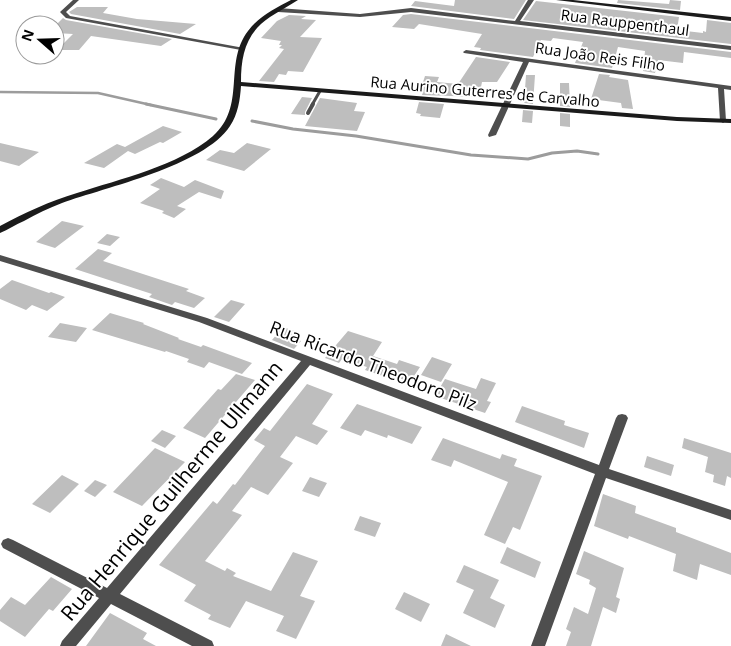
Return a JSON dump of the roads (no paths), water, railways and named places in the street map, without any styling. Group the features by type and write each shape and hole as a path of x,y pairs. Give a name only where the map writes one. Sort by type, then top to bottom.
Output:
{"street":[{"path":"76,0 63,12 68,16 241,48"},
{"path":"0,230 26,215 58,202 148,172 192,153 216,138 236,111 238,64 241,48 248,34 278,10 295,0"},
{"path":"516,23 531,0"},
{"path":"559,0 731,19"},
{"name":"Rua Rauppenthaul","path":"278,10 374,15 399,9 411,10 731,48"},
{"name":"Rua João Reis Filho","path":"466,52 731,88"},
{"path":"492,135 527,60"},
{"name":"Rua Aurino Guterres de Carvalho","path":"238,84 506,106 727,121"},
{"path":"721,86 727,121"},
{"name":"Rua Ricardo Theodoro Pilz","path":"0,258 203,320 603,472 731,515"},
{"name":"Rua Henrique Guilherme Ullmann","path":"67,646 307,361"},
{"path":"538,646 622,418"},
{"path":"8,544 207,646"}],"lane":[{"path":"308,113 320,91"}],"waterway":[{"path":"0,92 98,93 151,105"},
{"path":"146,104 216,119"},
{"path":"252,121 293,129 356,136 471,155 528,159 552,153 577,151 598,154"}]}
